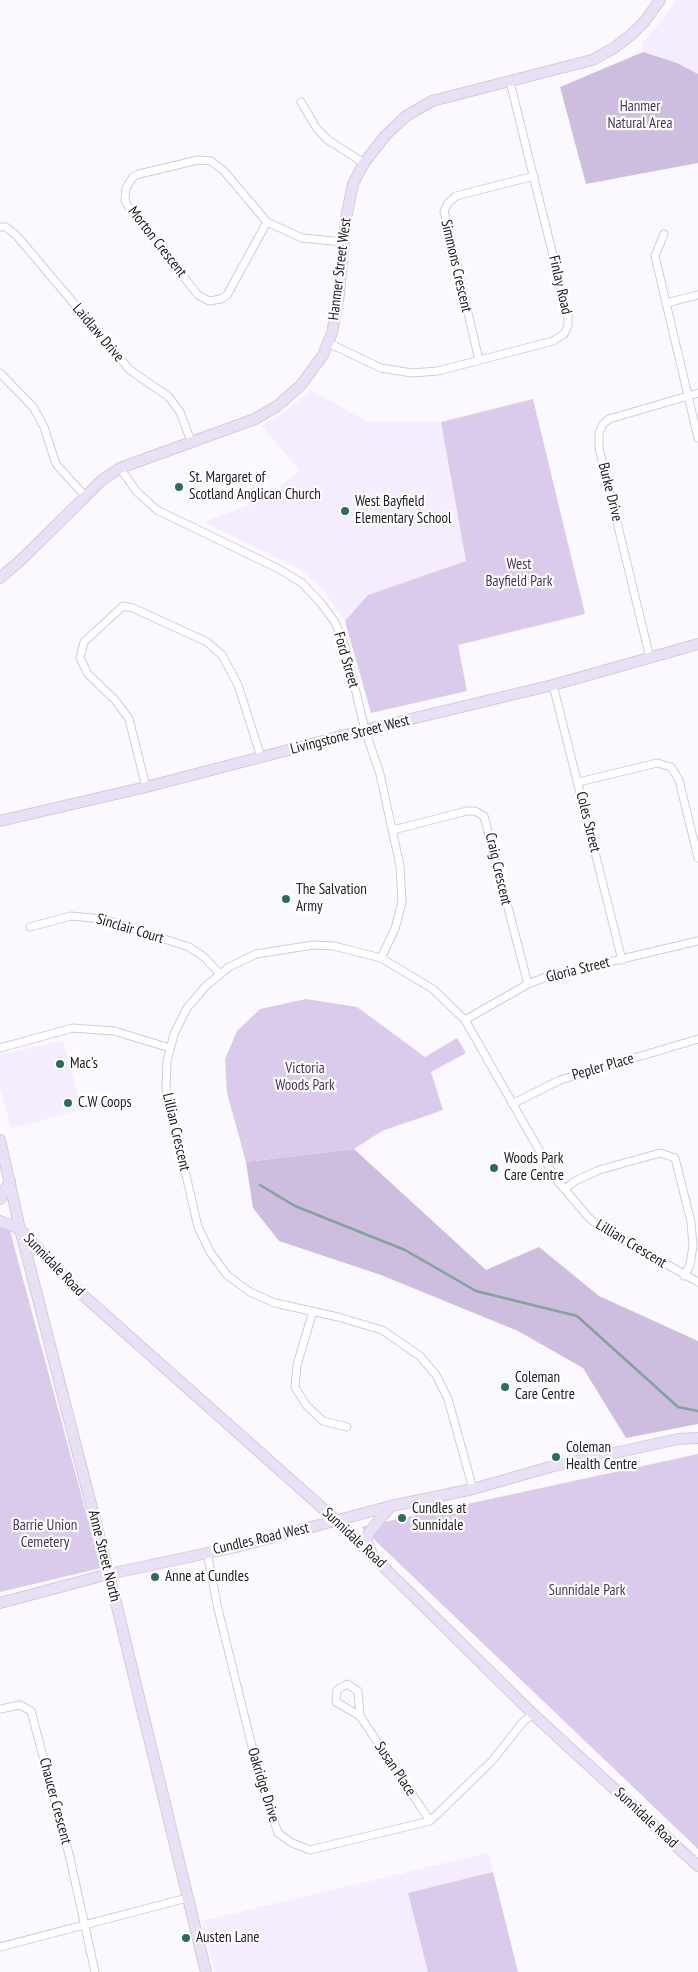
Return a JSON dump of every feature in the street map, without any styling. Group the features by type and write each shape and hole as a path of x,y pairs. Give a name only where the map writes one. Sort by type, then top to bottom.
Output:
{"street":[{"name":"Hanmer Street West","path":"0,578 22,559 102,480 120,468 191,440 255,419 277,406 301,384 316,365 328,343 337,308 343,242 350,197 364,163 385,136 406,116 432,101 576,65 605,54 623,42 641,26 660,0"},
{"name":"Finlay Road","path":"328,343 373,365 399,372 438,371 553,341 564,334 568,326 568,316 510,82"},
{"path":"301,102 317,129 328,140 364,163"},
{"name":"Morton Crescent","path":"267,222 227,294 221,299 209,301 198,295 128,206 125,200 126,188 133,177 140,174 198,160 211,161 224,171 267,222 302,238 343,242"},
{"name":"Simmons Crescent","path":"479,360 444,211 456,196 534,176"},
{"name":"Laidlaw Drive","path":"0,227 6,227 17,236 130,370 169,397 180,412 191,440"},
{"path":"664,234 655,256 698,438"},
{"path":"666,303 698,295"},
{"path":"0,373 33,407 44,427 56,464 85,496"},
{"name":"Burke Drive","path":"650,658 599,448 599,433 603,424 609,419 698,393"},
{"name":"Ford Street","path":"120,468 137,492 157,510 277,568 302,584 320,602 335,622 345,646 365,730 380,774 400,866 402,902 394,929 381,958"},
{"path":"146,787 129,719 115,700 88,674 80,658 84,642 123,606 133,608 207,642 222,655 238,685 261,757"},
{"name":"Livingstone Street West","path":"0,821 146,787 365,730 553,685 698,644"},
{"name":"Coles Street","path":"553,685 622,960"},
{"path":"578,782 657,763 671,766 679,780 698,858"},
{"name":"Craig Crescent","path":"393,830 467,811 475,811 484,816 488,825 528,984"},
{"name":"Sinclair Court","path":"30,927 71,916 103,919 189,947 204,957 220,974"},
{"name":"Gloria Street","path":"465,1020 528,984 698,941"},
{"name":"Lillian Crescent","path":"473,1489 448,1399 436,1375 420,1356 382,1330 338,1316 275,1303 250,1292 227,1275 210,1252 198,1227 166,1088 167,1062 174,1034 187,1008 206,986 220,974 256,954 298,946 334,946 381,958 433,989 465,1020 555,1178 589,1218 602,1228 684,1276 698,1282"},
{"path":"0,1048 73,1028 114,1030 170,1048"},
{"name":"Pepler Place","path":"512,1104 560,1080 698,1040"},
{"name":"Anne Street North","path":"0,1140 20,1229 109,1574 206,1972"},
{"path":"566,1189 575,1181 599,1170 651,1155 660,1153 674,1158 691,1222 693,1246 690,1265 684,1276"},
{"path":"0,1199 10,1181"},
{"name":"Sunnidale Road","path":"0,1221 20,1229 76,1289 337,1521 533,1714 698,1866"},
{"path":"313,1311 297,1365 295,1387 306,1405 323,1421 347,1427"},
{"name":"Cundles Road West","path":"0,1603 109,1574 337,1521 391,1506 473,1489 550,1467 678,1439 698,1438"},
{"path":"371,1553 366,1540 371,1530 391,1506"},
{"name":"Oakridge Drive","path":"207,1552 218,1609 262,1787 278,1833 292,1843 310,1850 430,1821"},
{"name":"Susan Place","path":"360,1716 358,1691 347,1684 336,1690 336,1702 360,1716 430,1821"},
{"name":"Chaucer Crescent","path":"0,1709 20,1705 31,1711 69,1854 95,1972"},
{"path":"430,1821 491,1762 523,1722 533,1714"},
{"path":"0,1947 187,1898"}],"shaded area":[{"path":"675,0 698,0 698,74 677,63 643,52 642,43 664,18"},
{"name":"West Bayfield Elementary School","path":"311,390 366,421 441,422 466,561 369,595 345,621 323,590 301,570 204,522 262,500 300,471 262,426 289,409"},
{"path":"63,1040 82,1110 11,1128 0,1088 0,1055"},
{"path":"488,1853 518,1972 215,1972 202,1921"}],"green space":[{"name":"Hanmer Natural Area","path":"643,52 677,63 698,74 698,163 586,184 560,87"},
{"name":"West Bayfield Park","path":"533,399 585,614 458,645 467,691 371,713 345,621 368,595 466,561 441,422"},
{"name":"Victoria Woods Park","path":"306,999 357,1007 425,1057 457,1038 466,1053 431,1072 443,1110 382,1131 354,1149 246,1162 227,1093 225,1059 237,1031 260,1009"},
{"path":"354,1149 486,1270 539,1247 599,1296 698,1341 698,1424 626,1438 583,1368 518,1331 381,1275 279,1241 253,1208 246,1162"},
{"name":"Barrie Union Cemetery","path":"0,1227 10,1231 101,1568 0,1592"},
{"name":"Sunnidale Park","path":"698,1454 698,1849 361,1527"},
{"path":"493,1872 518,1972 428,1972 408,1893"}],"waterway":[{"path":"260,1185 295,1206 405,1250 476,1291 577,1316 678,1407 698,1411"}],"place":[{"name":"St. Margaret of Scotland Anglican Church","path":"179,487"},
{"name":"West Bayfield Elementary School","path":"345,511"},
{"name":"The Salvation Army","path":"286,899"},
{"name":"Mac's","path":"60,1064"},
{"name":"C.W Coops","path":"68,1103"},
{"name":"Woods Park Care Centre","path":"494,1168"},
{"name":"Coleman Care Centre","path":"505,1387"},
{"name":"Coleman Health Centre","path":"556,1457"},
{"name":"Cundles at Sunnidale","path":"402,1518"},
{"name":"Anne at Cundles","path":"155,1577"},
{"name":"Austen Lane","path":"186,1938"}]}
